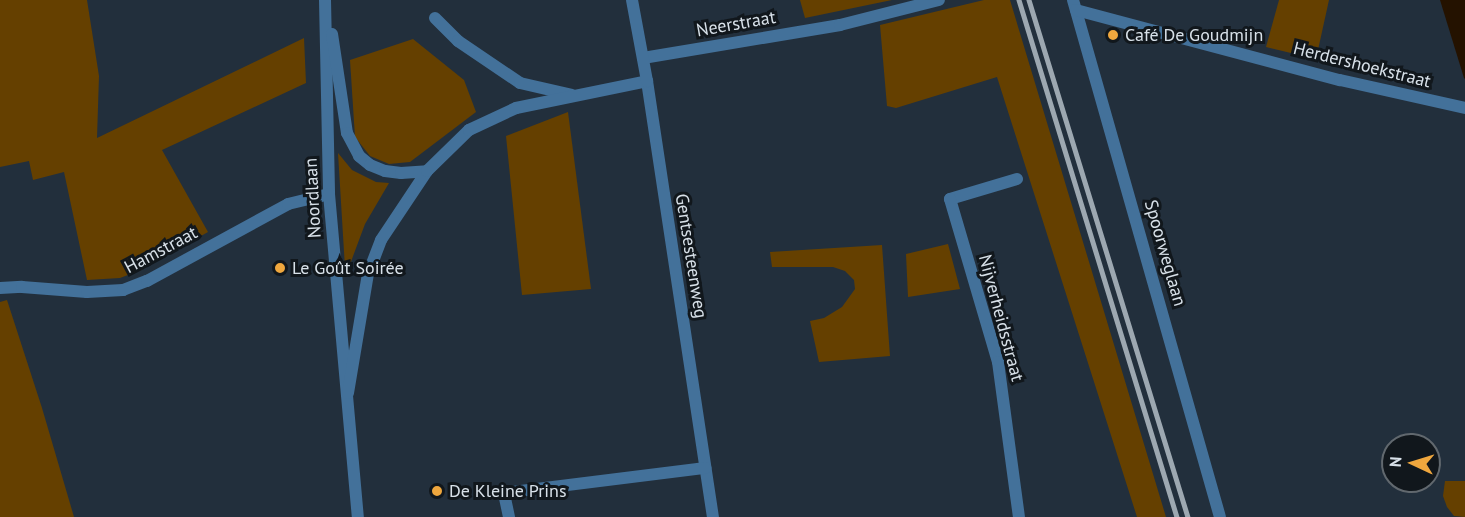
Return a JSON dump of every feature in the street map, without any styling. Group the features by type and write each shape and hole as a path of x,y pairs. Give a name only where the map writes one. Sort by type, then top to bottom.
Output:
{"street":[{"name":"Noordlaan","path":"326,0 347,133 351,144 359,156 370,165 385,171 401,173 428,171"},
{"name":"Noordlaan","path":"326,0 329,194 358,517"},
{"name":"Gentsesteenweg","path":"632,0 647,81 713,517"},
{"name":"Neerstraat","path":"643,58 840,25 939,0"},
{"name":"Herdershoekstraat","path":"1074,5 1340,80 1465,108"},
{"name":"Spoorweglaan","path":"1074,5 1220,517"},
{"path":"435,18 458,41 520,83 572,95"},
{"name":"Noordlaan","path":"348,393 368,274 381,240 428,171 469,130 516,108 647,81"},
{"name":"Nijverheidsstraat","path":"1017,179 950,199 998,362 1019,517"},
{"name":"Hamstraat","path":"0,288 22,287 87,292 123,290 147,281 288,204 329,194"},
{"path":"509,517 504,493 705,468"}],"shaded area":[{"path":"0,0 87,0 99,76 97,138 304,38 306,83 162,150 208,232 141,270 120,278 87,280 64,172 33,180 29,161 0,167"},
{"path":"800,0 892,0 805,18"},
{"path":"984,0 1010,0 1166,517 1137,517 997,77 896,108 887,106 880,25"},
{"path":"1279,0 1329,0 1316,59 1266,47"},
{"path":"1440,0 1465,0 1465,79 1464,78"},
{"path":"413,39 464,80 476,112 410,162 389,164 370,156 355,137 350,60"},
{"path":"568,112 591,289 522,295 506,136"},
{"path":"338,153 352,170 376,182 389,183 365,224 349,267 345,268"},
{"path":"948,244 960,289 908,297 906,254"},
{"path":"882,245 890,356 819,362 810,321 824,318 842,307 855,289 854,280 845,271 833,267 772,267 770,252"},
{"path":"7,300 74,517 0,517 0,302"},
{"path":"1445,481 1465,481 1465,517 1454,516 1447,507 1443,496"}],"railway":[{"path":"1019,0 1177,517"},
{"path":"1029,0 1188,517"}],"place":[{"name":"Café De Goudmijn","path":"1113,35"},
{"name":"Le Goût Soirée","path":"280,268"},
{"name":"De Kleine Prins","path":"437,491"}]}
